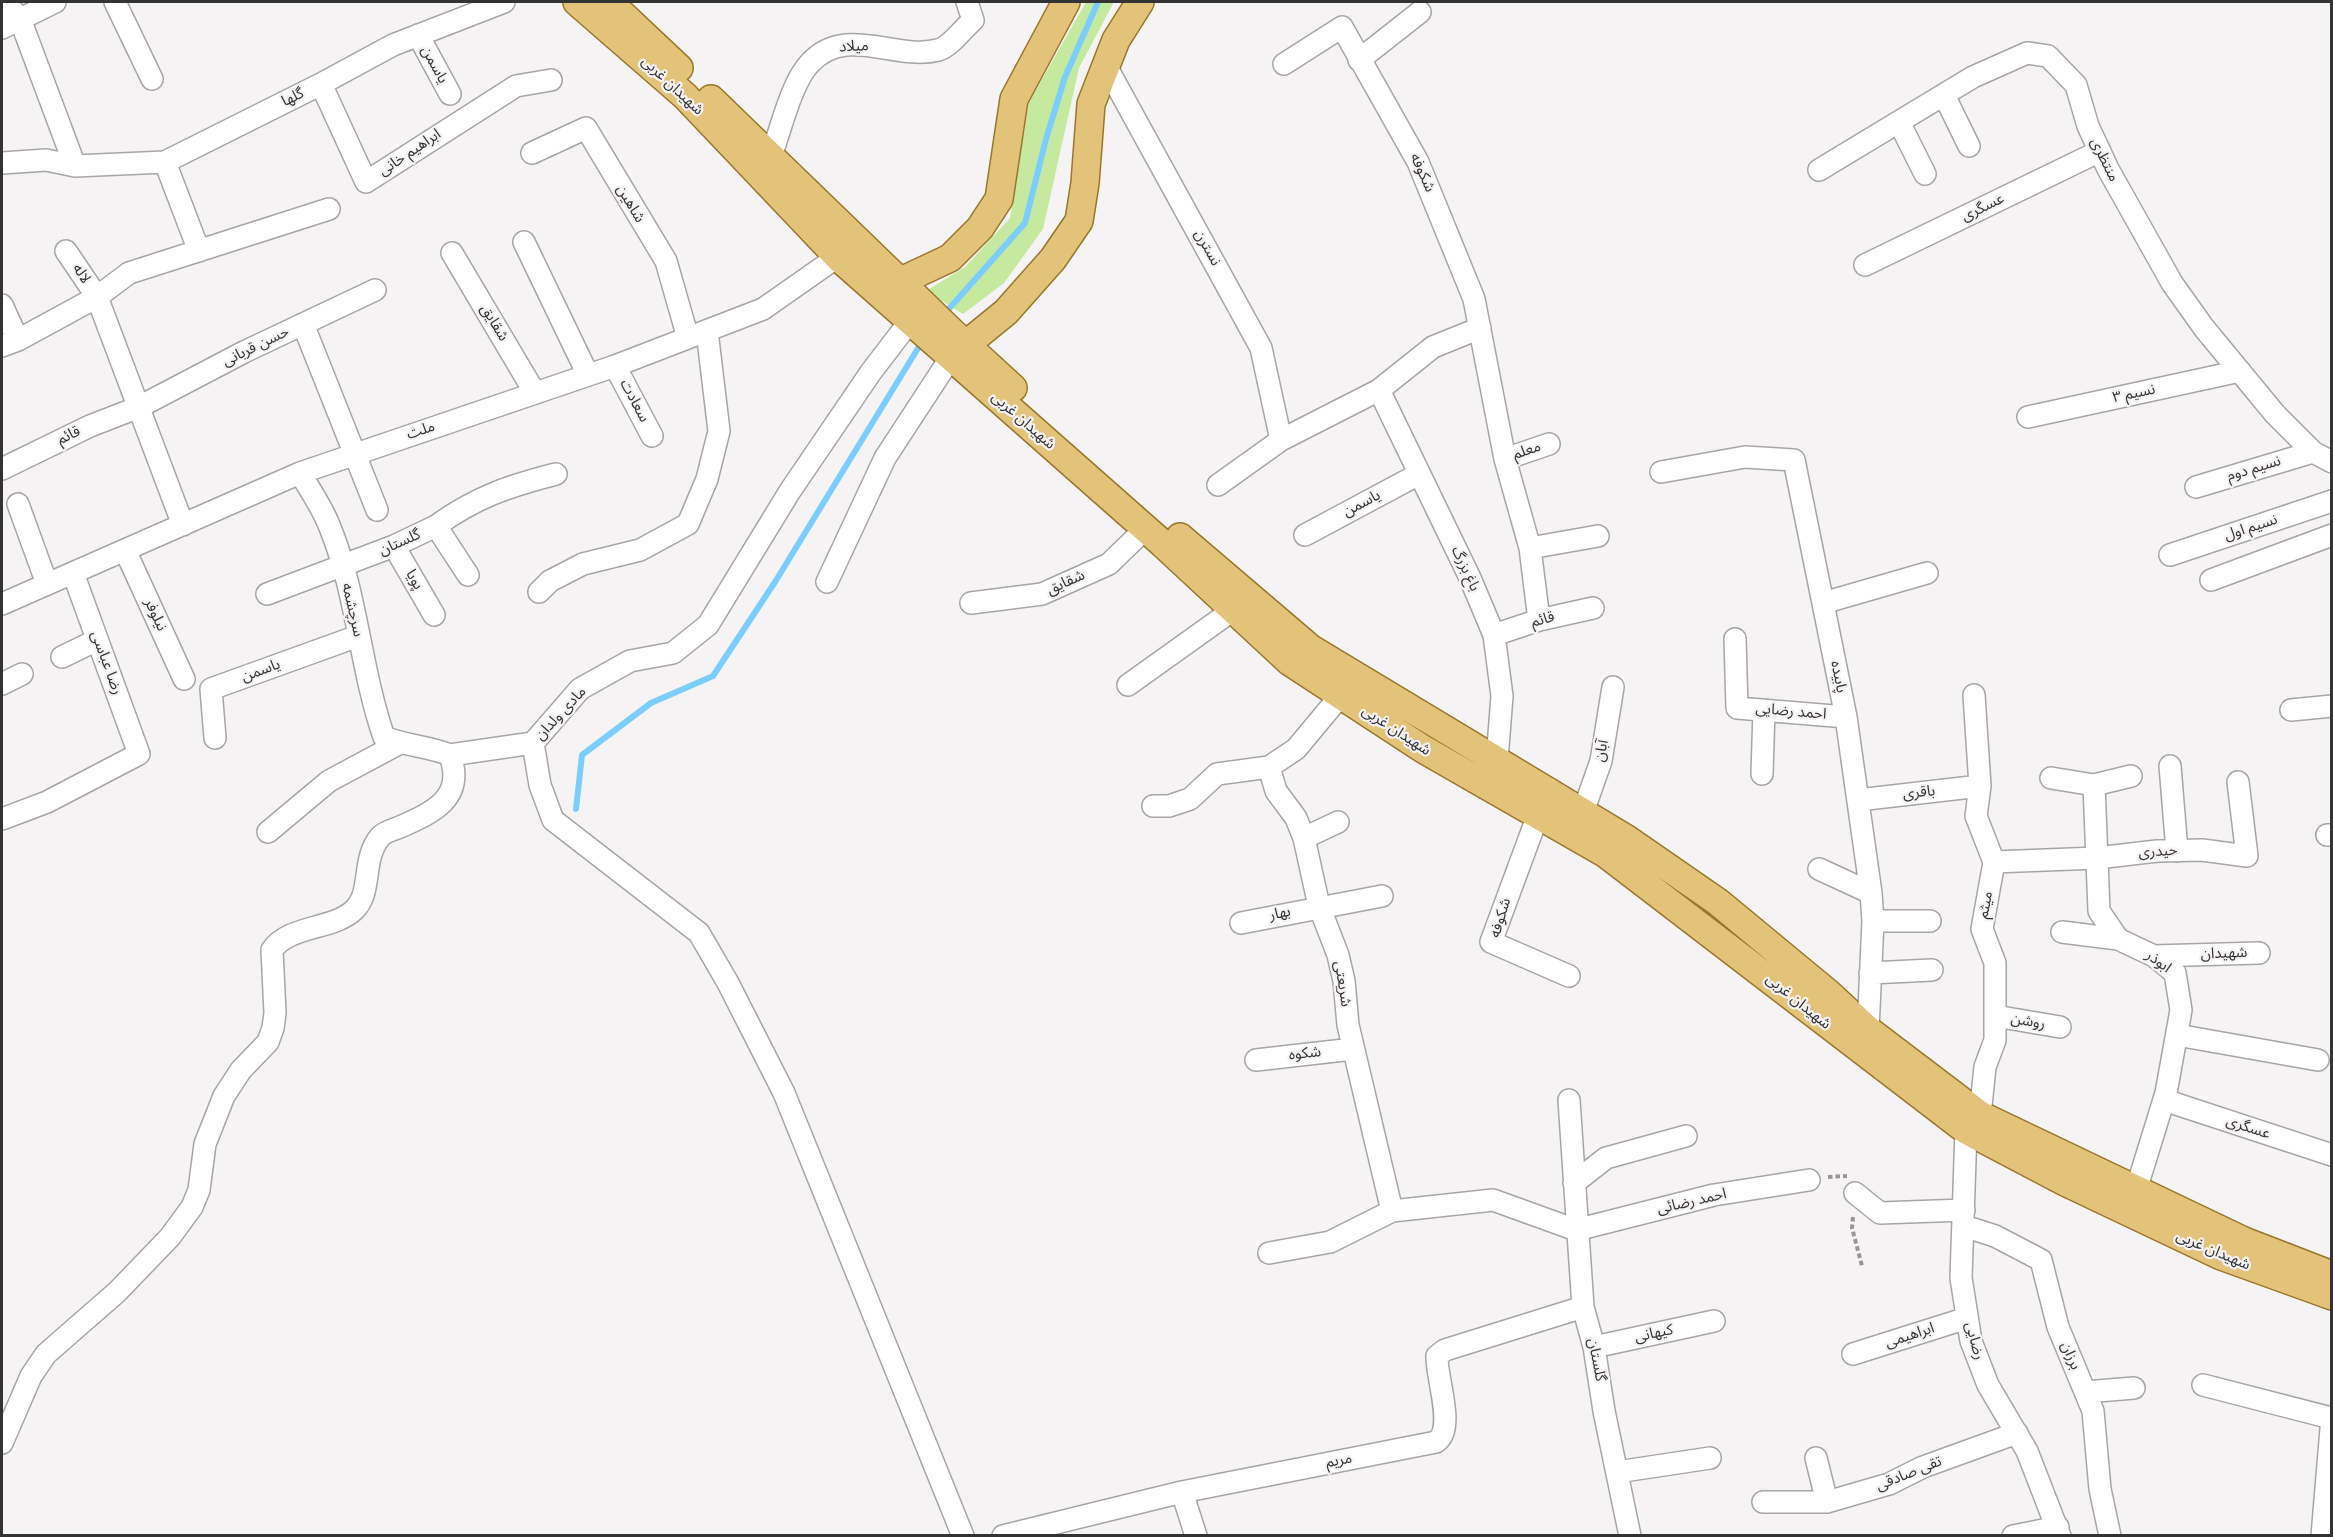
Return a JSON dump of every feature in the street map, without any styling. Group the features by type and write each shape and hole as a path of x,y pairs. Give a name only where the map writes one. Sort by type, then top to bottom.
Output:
{"main road":[{"name":"شهیدان غربی","path":"577,2 685,96 839,258 910,321 958,351 1136,498 1310,648 1627,839 1718,902 1828,993 1973,1122 2136,1190 2244,1242 2331,1275"},
{"name":"شهیدان غربی","path":"609,2 901,281 958,351 1145,529 1290,662 1423,749 1606,854 1710,931 1839,1034 2065,1182 2221,1257 2331,1296"},
{"path":"901,281 950,258 980,228 999,199 1014,99 1066,2"},
{"path":"958,351 1006,312 1053,260 1079,221 1085,183 1091,104 1116,40 1140,2"}],"street":[{"path":"5,2 21,19 75,166"},
{"path":"2,28 55,2"},
{"path":"115,2 152,79"},
{"name":"گلها","path":"2,163 46,160 75,166 165,162 321,84 393,45 504,2"},
{"name":"میلاد","path":"771,156 796,85 810,63 833,48 863,43 909,53 940,50 973,21 967,2"},
{"path":"1359,60 1420,12"},
{"name":"شکوفه","path":"1284,64 1342,27 1359,60 1388,105 1418,162 1474,299 1505,459 1530,548 1539,620"},
{"name":"یاسمن","path":"418,36 450,94"},
{"name":"منتظری","path":"1819,170 1973,77 2027,53 2048,56 2076,85 2088,126 2100,151 2122,196 2156,249 2172,283 2204,328 2275,414 2313,452 2331,462"},
{"name":"نسترن","path":"1106,66 1262,348 1281,440"},
{"name":"ابراهیم خانی","path":"321,84 366,182 516,86 551,80"},
{"path":"1944,95 1969,146"},
{"path":"1899,122 1925,174"},
{"name":"شاهین","path":"532,153 586,128 666,261 698,334"},
{"name":"عسگری","path":"1865,265 2100,151"},
{"path":"165,162 199,251"},
{"path":"2,305 10,343 97,297 129,273 329,209"},
{"name":"ملت","path":"2,604 300,473 615,366 763,309 839,258 859,240"},
{"path":"524,242 588,375"},
{"name":"لاله","path":"66,252 97,297"},
{"name":"شقایق","path":"452,253 535,393"},
{"name":"حسن قربانی","path":"139,408 375,290"},
{"path":"97,297 183,525"},
{"name":"مادی ولدان","path":"910,321 871,372 790,491 708,625 673,653 630,662 580,689 533,743 540,785 554,820 699,933 728,983 784,1093 963,1536"},
{"path":"303,324 377,510"},
{"path":"1218,485 1281,440 1379,390 1433,346 1479,328"},
{"path":"539,592 550,581 583,564 640,550 688,524 707,479 719,431 698,334"},
{"path":"827,582 885,458 958,351"},
{"name":"سعادت","path":"615,366 652,436"},
{"name":"نسیم ۳","path":"2028,417 2240,371"},
{"name":"باغ بزرگ","path":"1379,390 1470,578 1494,635 1502,696 1497,760"},
{"name":"قائم","path":"2,469 90,426 139,408"},
{"name":"معلم","path":"1505,459 1549,444"},
{"name":"نسیم دوم","path":"2196,487 2313,452"},
{"name":"پابیده","path":"1661,472 1745,457 1794,460 1846,717 1871,893 1873,921 1868,1030"},
{"name":"سرچشمه","path":"300,473 329,524 342,567 376,713 384,737 400,743"},
{"path":"436,526 481,496 510,485 556,474"},
{"name":"یاسمن","path":"1305,535 1419,474"},
{"name":"نسیم اول","path":"2170,555 2331,501"},
{"path":"18,504 47,584"},
{"name":"گلستان","path":"267,594 342,567 436,526 468,575"},
{"name":"شقایق","path":"971,603 1042,594 1109,564 1145,529"},
{"path":"2211,580 2331,535"},
{"path":"1530,548 1598,536"},
{"name":"پویا","path":"394,546 434,615"},
{"name":"نیلوفر","path":"125,550 184,679"},
{"name":"رضا عباسی","path":"3,813 47,802 139,754 73,573"},
{"path":"1823,603 1927,573"},
{"name":"قائم","path":"1494,635 1539,620 1593,608"},
{"path":"1128,685 1233,610"},
{"name":"یاسمن","path":"215,738 211,689 358,636"},
{"name":"احمد رضایی","path":"1735,639 1737,708 1846,717"},
{"path":"62,657 97,640"},
{"path":"2,684 22,674"},
{"name":"آبان","path":"1583,812 1602,761 1613,687"},
{"path":"1153,806 1169,806 1190,799 1217,774 1269,767 1296,749 1341,695"},
{"path":"1974,695 1980,786 1976,816 1994,862"},
{"path":"2291,710 2331,706"},
{"path":"1762,774 1764,710"},
{"path":"268,831 329,781 400,743 431,747 450,755 533,743"},
{"path":"2,1443 31,1376 46,1354 117,1292 170,1237 192,1207 199,1190 205,1144 224,1096 241,1070 268,1042 273,1028 276,1013 272,950 282,940 354,910 364,895 369,854 381,835 420,818 442,804 454,786 456,770 450,755"},
{"path":"2169,766 2177,851"},
{"name":"شریعتی","path":"1269,767 1276,791 1296,818 1304,838 1319,906 1342,973 1353,1049 1392,1210"},
{"path":"2050,778 2094,785 2131,776"},
{"name":"حیدری","path":"1994,862 2097,858 2202,850 2247,856 2238,782"},
{"path":"2094,785 2099,911 2118,939"},
{"name":"باقری","path":"1858,800 1980,786"},
{"name":"شکوفه","path":"1538,815 1491,942 1569,976"},
{"path":"1304,838 1338,822"},
{"name":"میثم","path":"1973,1122 1986,1067 1995,1041 1995,963 1982,928 1994,862"},
{"path":"1819,870 1871,893"},
{"name":"بهار","path":"1241,923 1319,906 1382,896"},
{"path":"1873,921 1930,921"},
{"path":"2062,932 2118,939"},
{"name":"ابوذر","path":"2118,939 2154,956 2175,973 2181,1010 2164,1101 2136,1190"},
{"name":"شهیدان","path":"2154,956 2259,953"},
{"path":"1870,974 1932,970"},
{"name":"روشن","path":"1995,1016 2060,1027"},
{"path":"2177,1035 2318,1060"},
{"name":"شکوه","path":"1256,1060 1353,1049"},
{"name":"گلستان","path":"1569,1100 1583,1307 1594,1347 1630,1536"},
{"name":"عسگری","path":"2164,1101 2331,1155"},
{"name":"رضایی","path":"1973,1122 1961,1278 1971,1341 1988,1385 2017,1433 2059,1531"},
{"path":"1574,1184 1606,1158 1686,1136"},
{"name":"احمد رضائی","path":"1576,1230 1714,1195 1809,1180"},
{"path":"1855,1193 1880,1213 1964,1218"},
{"path":"1269,1253 1330,1242 1392,1210 1493,1200 1576,1230"},
{"name":"برزان","path":"1964,1218 2040,1260 2058,1327 2093,1411 2100,1489 2110,1536"},
{"name":"مریم","path":"1003,1536 1182,1492 1436,1442 1444,1435 1446,1423 1437,1356 1445,1350 1583,1307"},
{"name":"ابراهیمی","path":"1853,1354 1967,1318"},
{"name":"کیهانی","path":"1594,1347 1714,1321"},
{"path":"2203,1385 2331,1417 2322,1536"},
{"path":"2085,1392 2134,1388"},
{"name":"تقی صادقی","path":"1763,1502 1827,1502 1889,1484 1923,1467 2017,1433"},
{"path":"1617,1472 1710,1458"},
{"path":"1816,1458 1827,1502"},
{"path":"1182,1492 1196,1536"},
{"path":"2013,1536 2059,1531"}],"green space":[{"path":"1086,2 1114,2 1079,68 1043,229 1004,283 963,314 926,291 965,267 1010,218 1029,102"}],"waterway":[{"path":"947,311 1025,223 1046,139 1065,77 1098,2"},
{"path":"576,809 582,755 651,703 713,676 775,582 920,345"}]}
